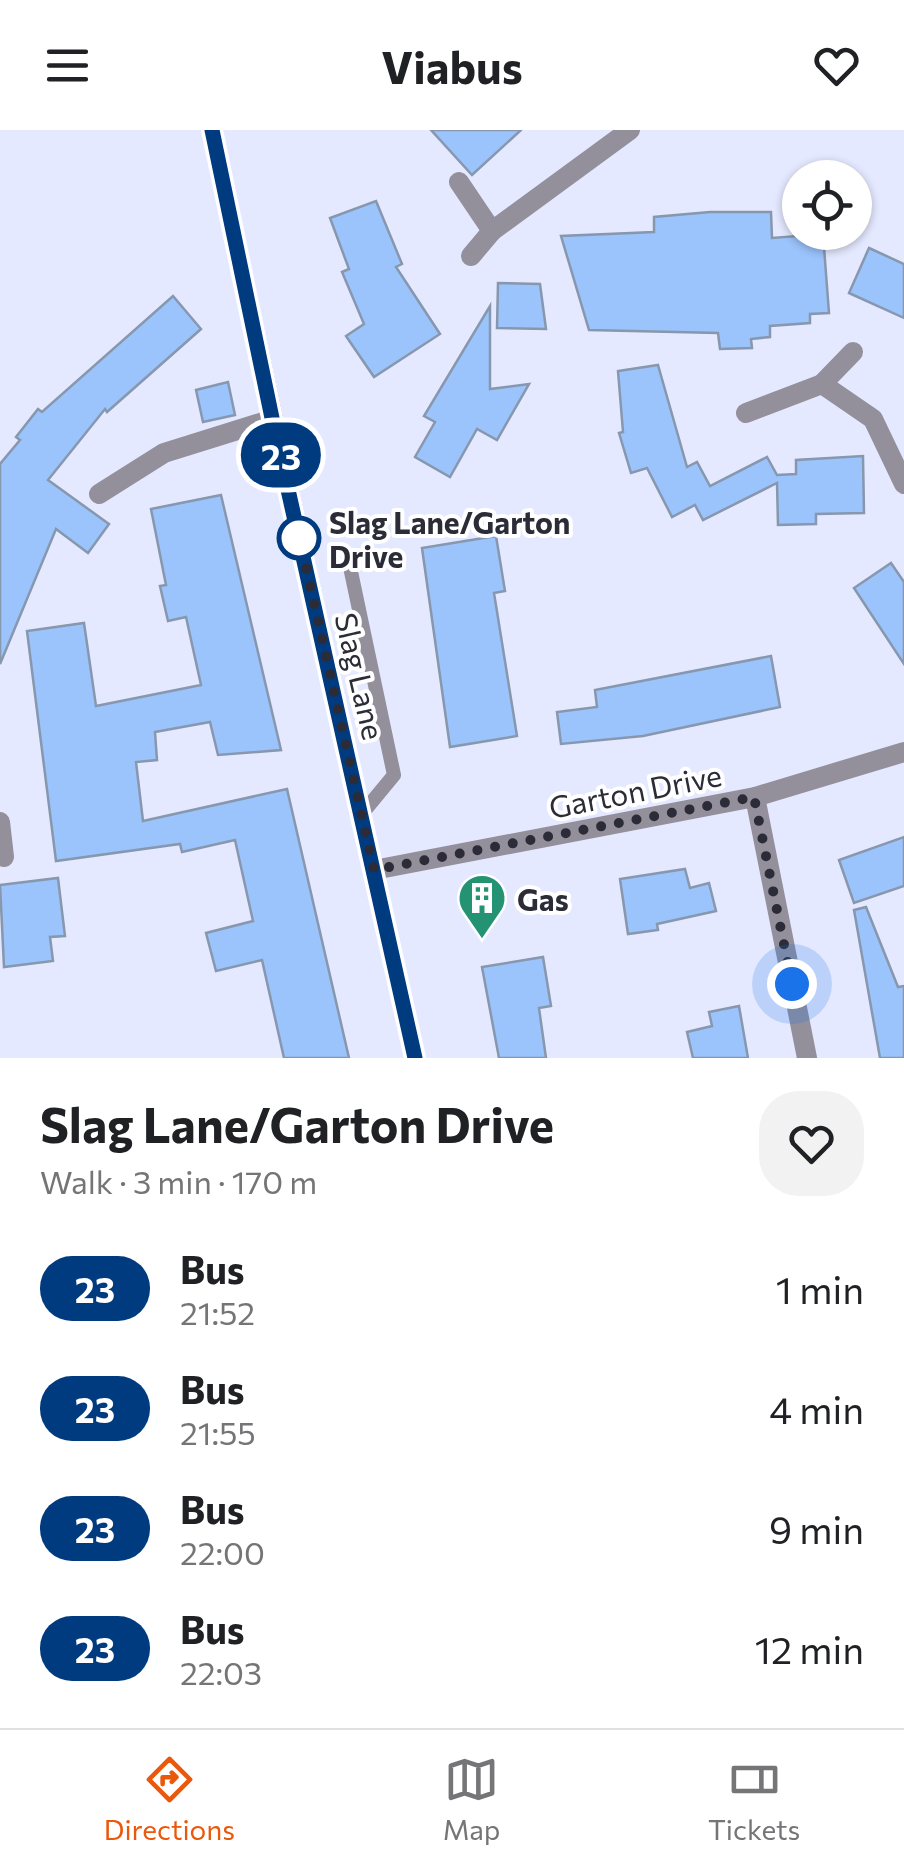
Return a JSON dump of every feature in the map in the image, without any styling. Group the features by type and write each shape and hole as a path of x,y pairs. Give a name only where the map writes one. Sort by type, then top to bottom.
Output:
{"street":[{"name":"Slag Lane","path":"212,130 415,1058"},
{"path":"470,256 492,231 630,130"},
{"path":"459,182 492,231"},
{"path":"746,413 822,384 853,352"},
{"path":"822,384 873,419 904,484"},
{"path":"99,494 164,453 272,418"},
{"name":"Garton Drive","path":"374,870 754,797 904,752"},
{"path":"754,797 807,1058"},
{"path":"0,826 4,857"}],"lane":[{"path":"350,567 394,774 362,815"}],"building":[{"path":"431,130 521,130 472,175"},
{"path":"376,201 402,264 396,267 440,334 374,377 346,336 364,324 342,272 349,269 330,218"},
{"path":"771,212 772,238 782,237 782,250 824,250 829,313 810,314 810,323 770,326 770,337 751,339 752,348 720,349 718,333 589,330 561,236 654,232 654,217"},
{"path":"868,250 904,264 904,318 849,293"},
{"path":"498,283 540,284 546,329 497,328"},
{"path":"173,296 201,329 107,412 105,409 48,480 109,524 88,553 56,529 0,664 0,464 38,409 42,412"},
{"path":"490,306 490,389 529,384 497,440 477,429 450,477 415,457 435,422 424,416"},
{"path":"658,365 687,467 697,462 710,486 767,457 777,475 796,474 796,460 863,456 864,513 816,514 816,524 778,525 777,483 703,520 695,505 672,517 647,468 631,473 619,433 623,432 618,371"},
{"path":"228,382 235,415 203,422 196,390"},
{"path":"221,495 281,750 218,755 210,722 155,732 157,760 136,762 143,821 287,789 349,1058 284,1058 262,960 216,971 206,933 253,921 235,840 182,852 180,844 56,861 27,631 84,623 96,706 201,685 186,617 168,621 160,586 166,585 151,509"},
{"path":"496,536 505,591 494,593 517,736 450,747 422,548"},
{"path":"891,563 904,582 904,664 854,588"},
{"path":"771,656 780,707 643,736 561,744 557,712 597,707 595,690"},
{"path":"904,837 904,886 854,903 839,860"},
{"path":"685,869 690,888 709,883 716,911 657,924 658,930 628,934 620,879"},
{"path":"58,878 65,936 50,937 53,961 4,967 0,885"},
{"path":"866,907 898,987 904,986 904,1058 880,1058 854,910"},
{"path":"543,957 551,1006 539,1008 546,1058 499,1058 482,967"},
{"path":"739,1006 748,1058 693,1058 687,1032 712,1026 709,1012"}],"bus line":[{"name":"23","path":"212,130 415,1058"}],"place":[{"name":"Slag Lane/Garton Drive","path":"299,538"},
{"name":"Gas","path":"482,940"}],"route":[{"path":"299,538 297,527 374,870 754,797 792,984"}]}
